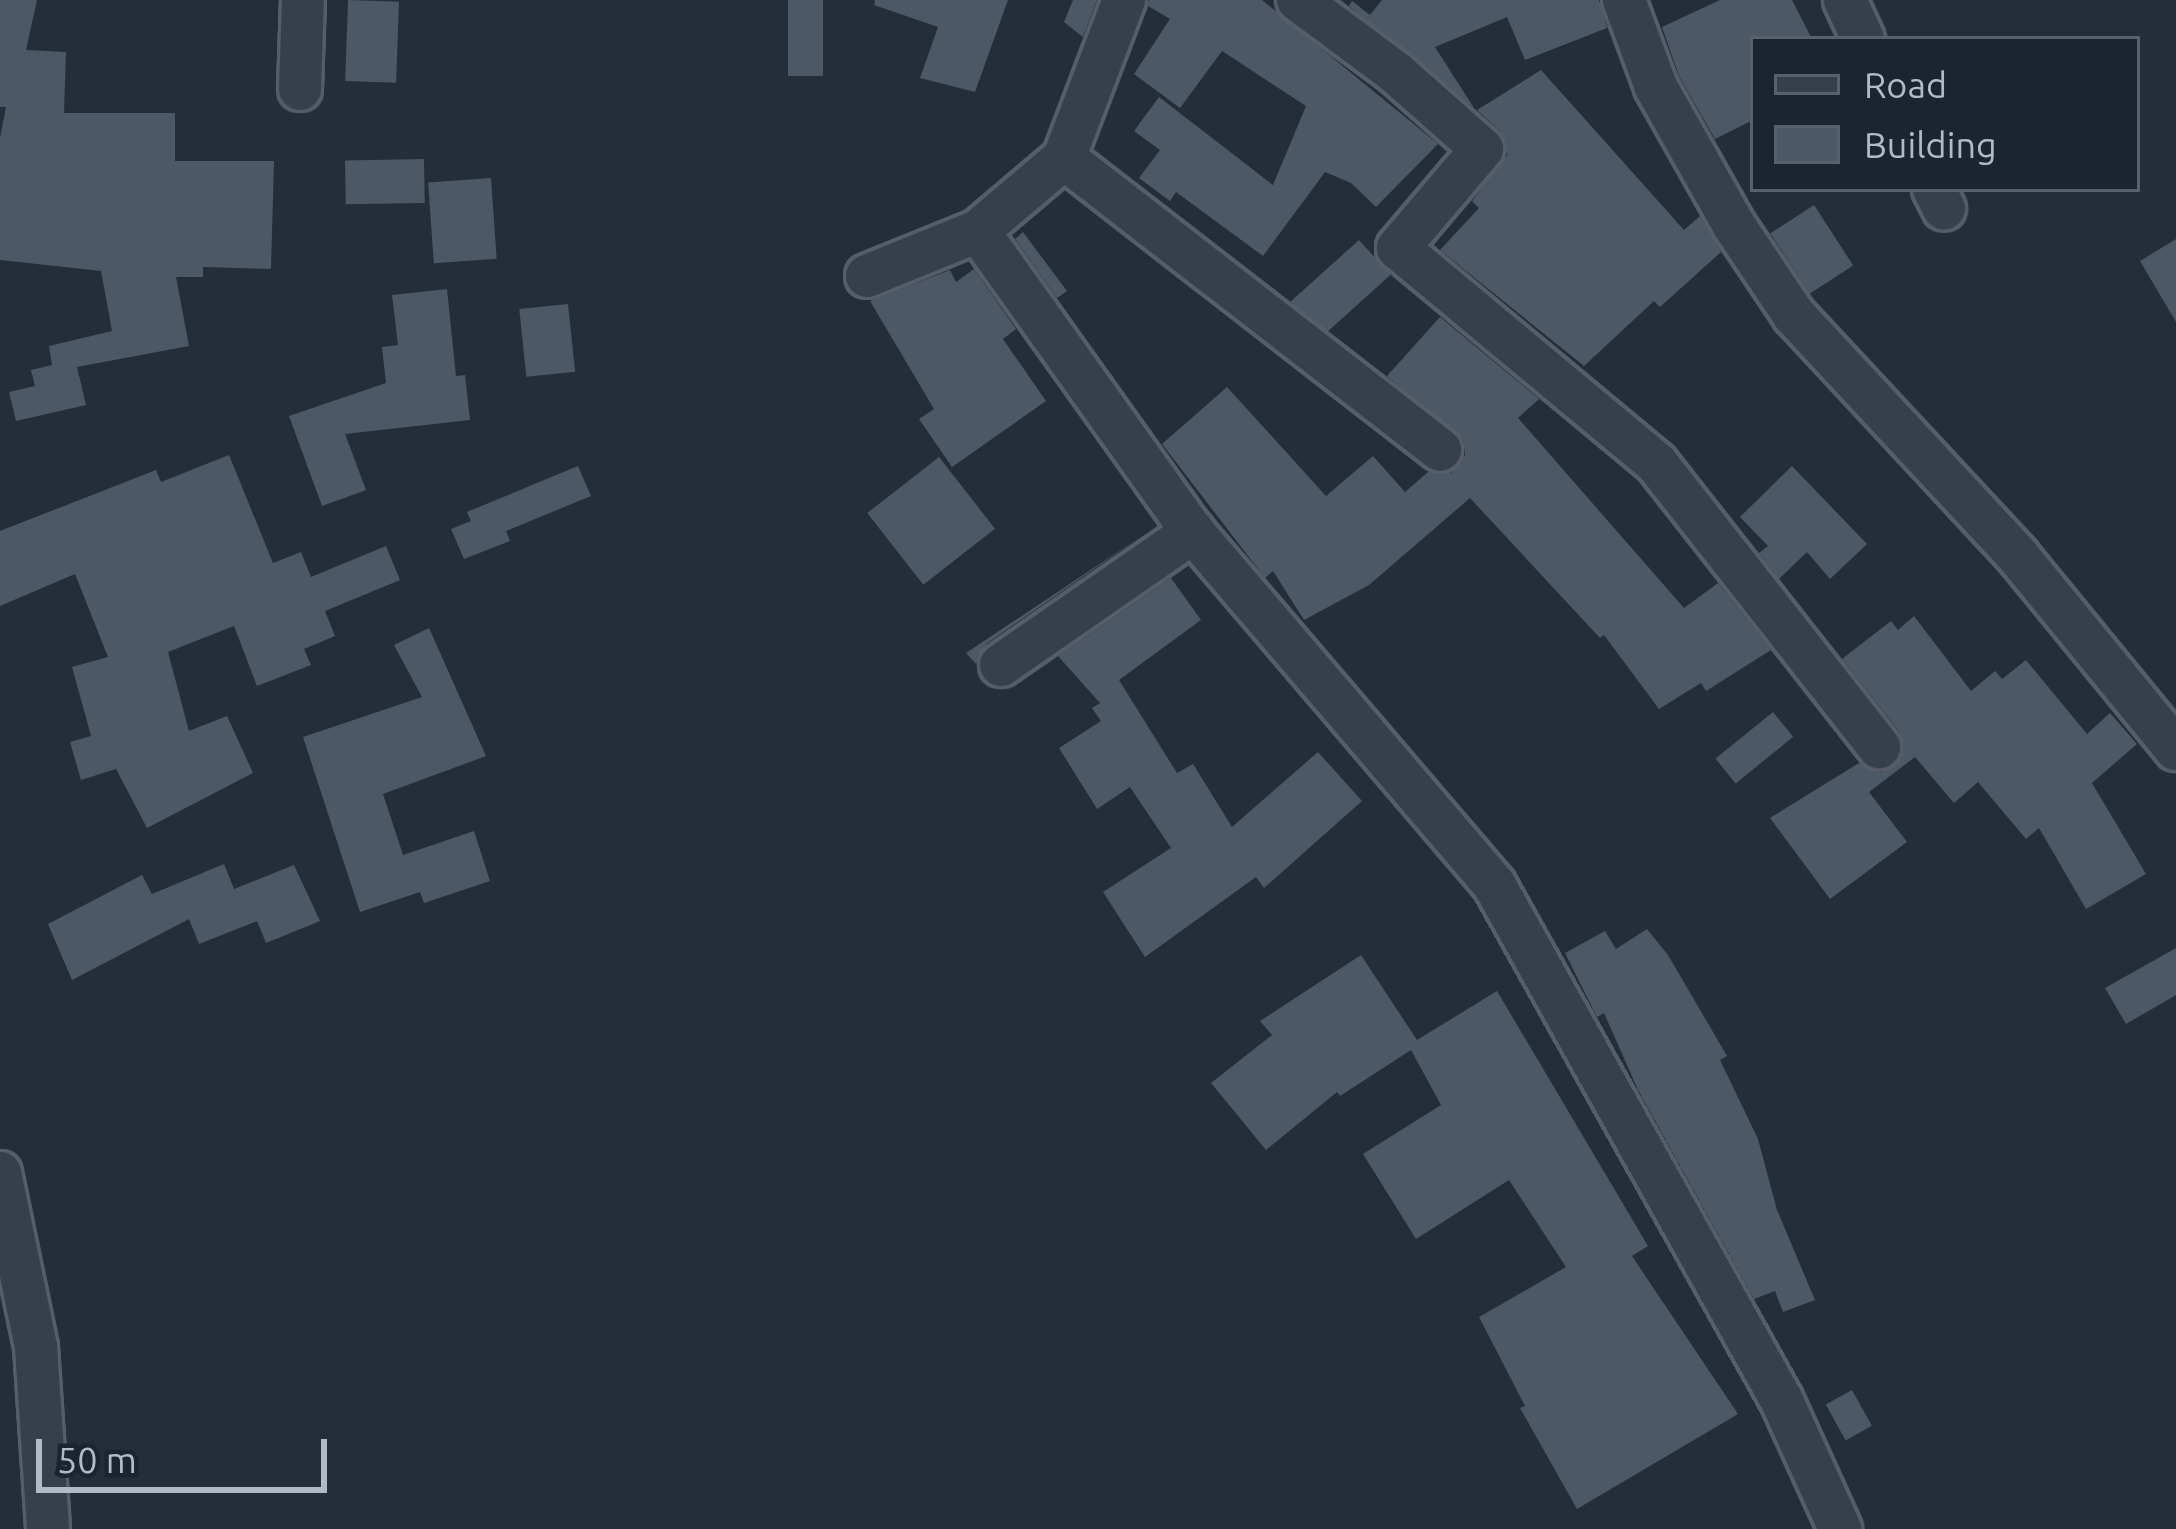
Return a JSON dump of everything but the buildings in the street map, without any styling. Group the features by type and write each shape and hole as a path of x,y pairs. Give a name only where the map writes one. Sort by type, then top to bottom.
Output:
{"street":[{"path":"300,89 303,0"},
{"path":"868,276 977,230 1064,158 1124,0"},
{"path":"1298,0 1395,72 1482,149 1398,248 1658,464 1879,747"},
{"path":"1624,0 1656,87 1735,227 1794,315 2017,556 2176,749"},
{"path":"1845,0 1862,36"},
{"path":"1064,158 1440,450"},
{"path":"977,230 1193,532 1495,886 1782,1401 1840,1529"},
{"path":"1001,665 1193,532"},
{"path":"0,1173 36,1347 48,1529"}]}
